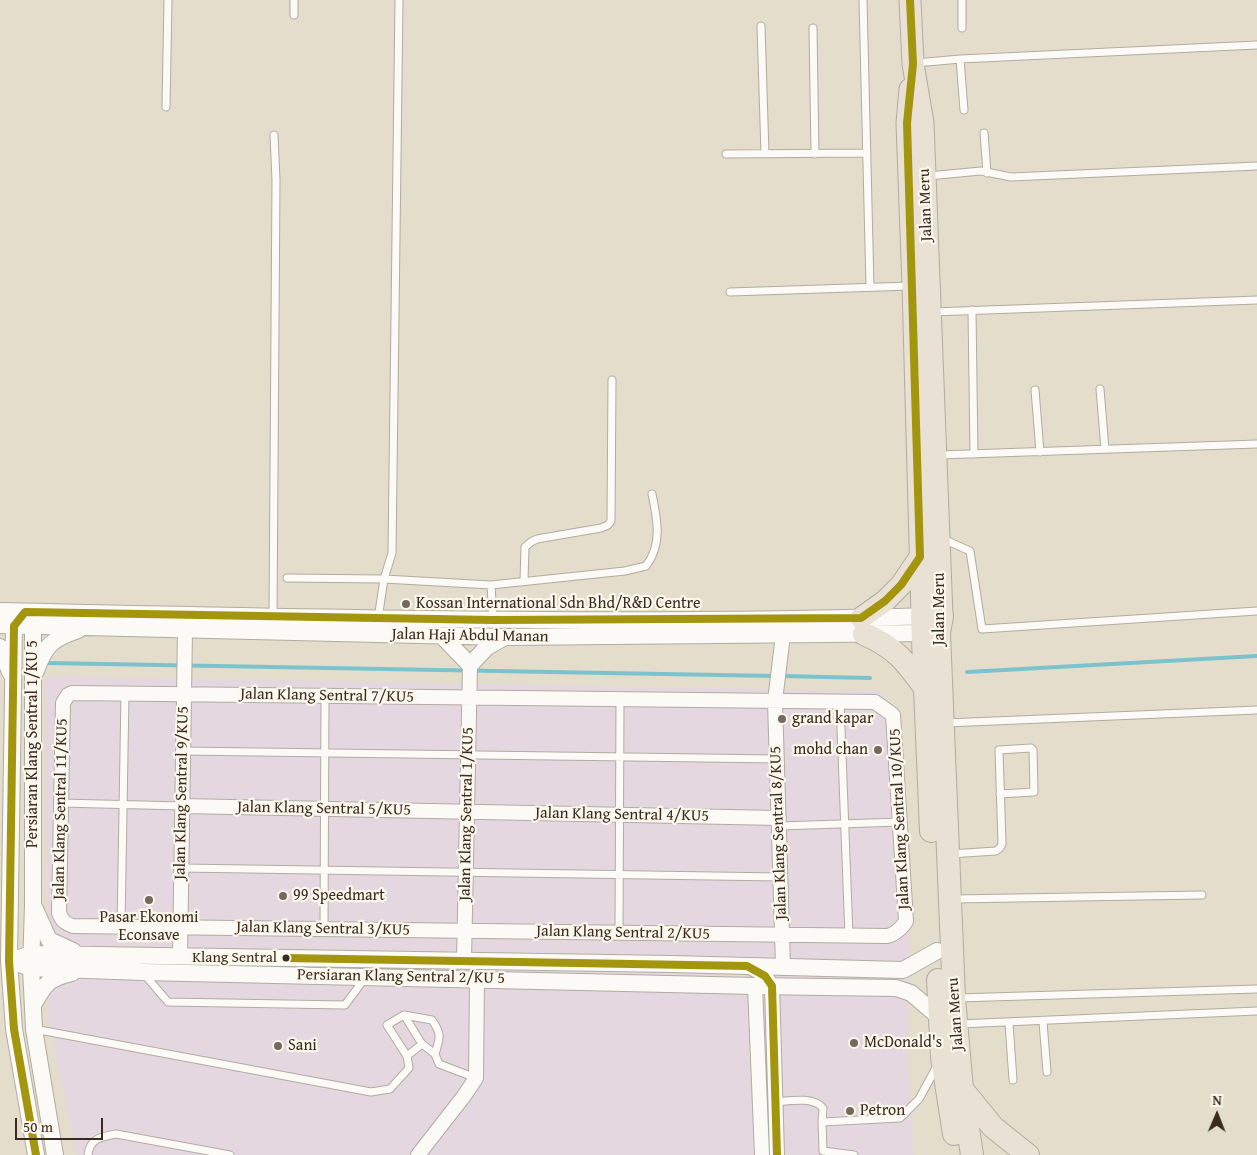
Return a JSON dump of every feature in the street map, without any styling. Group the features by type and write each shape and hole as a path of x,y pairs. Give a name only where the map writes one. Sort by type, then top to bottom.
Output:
{"highway":[{"name":"Jalan Meru","path":"932,624 925,688 936,952 962,1089 972,1155"},
{"name":"Jalan Meru","path":"932,624 943,723 954,998 942,1057 946,1096 957,1155"},
{"path":"863,626 905,660 925,688"},
{"path":"962,1089 994,1127 1028,1155"}],"main road":[{"name":"Jalan Meru","path":"910,0 913,64 923,123 939,537 932,624"},
{"name":"Jalan Meru","path":"913,64 907,123 920,557 932,624"},
{"path":"863,626 901,585 920,557"}],"street":[{"name":"Jalan Haji Abdul Manan","path":"0,611 29,619 85,628 442,636 782,635 863,626"},
{"name":"Jalan Haji Abdul Manan","path":"29,619 273,617 863,626 932,624"},
{"name":"Persiaran Klang Sentral 1/KU 5","path":"36,1155 14,1029 9,961 13,681 7,626 29,619 33,679 33,905 31,961 34,1028 56,1155"},
{"path":"33,679 42,654 50,643 64,634 85,628"},
{"name":"Jalan Klang Sentral 9/KU5","path":"180,956 185,630"},
{"name":"Jalan Klang Sentral 8/KU5","path":"782,635 775,701 783,966"},
{"path":"442,636 470,665 487,647 504,637"},
{"path":"0,647 13,681"},
{"name":"Jalan Klang Sentral 1/KU5","path":"464,960 470,665"},
{"name":"Jalan Klang Sentral 11/KU5","path":"181,927 73,926 61,919 61,804 64,698 72,693 184,695"},
{"name":"Jalan Klang Sentral 7/KU5","path":"184,695 469,698"},
{"name":"Jalan Klang Sentral 10/KU5","path":"469,698 875,702 893,716 905,924 892,935 887,936 782,936"},
{"name":"Jalan Klang Sentral 5/KU5","path":"182,806 466,812"},
{"name":"Jalan Klang Sentral 4/KU5","path":"466,812 620,815 779,822"},
{"path":"33,905 49,940 81,954"},
{"name":"Jalan Klang Sentral 3/KU5","path":"181,927 464,931"},
{"name":"Jalan Klang Sentral 2/KU5","path":"464,931 782,936"},
{"name":"Persiaran Klang Sentral 2/KU 5","path":"9,961 31,961 81,954 783,966 902,970 936,952"},
{"name":"Persiaran Klang Sentral 2/KU 5","path":"31,961 87,970 143,972 896,988 911,994 948,1020"},
{"path":"671,984 672,964"},
{"path":"747,966 764,975 772,986 777,1155"},
{"path":"33,1006 46,984 61,976 87,970"},
{"path":"418,1155 476,1078 477,979"},
{"path":"755,986 762,1155"}],"lane":[{"path":"166,107 168,0"},
{"path":"294,0 294,15"},
{"path":"378,619 384,579 392,553 399,0"},
{"path":"863,0 870,287"},
{"path":"962,0 962,28"},
{"path":"761,26 765,154"},
{"path":"813,28 815,154"},
{"path":"913,64 960,59 1257,45"},
{"path":"960,59 964,110"},
{"path":"984,133 987,173"},
{"path":"273,617 276,180 274,135"},
{"path":"726,154 866,153"},
{"path":"924,176 981,171 1011,178 1257,166"},
{"path":"730,292 913,286"},
{"path":"930,312 1257,300"},
{"path":"972,310 974,454"},
{"path":"524,581 525,547 530,542 537,539 601,528 608,525 611,521 612,380"},
{"path":"1100,389 1105,449"},
{"path":"1035,390 1040,452"},
{"path":"936,455 1257,444"},
{"path":"287,578 384,579 491,585 625,571 646,566 651,560 657,540 658,526 652,494"},
{"path":"939,537 970,551 982,629 1257,611"},
{"path":"491,585 493,620"},
{"path":"121,927 125,694"},
{"path":"324,929 326,696"},
{"path":"618,933 620,700"},
{"path":"840,702 848,936"},
{"path":"943,723 1257,710"},
{"path":"948,854 996,851 1000,848 1002,844 1000,794 999,750 1031,748 1033,750 1034,792 1000,794"},
{"path":"183,750 777,759"},
{"path":"61,804 182,806"},
{"path":"779,822 844,824 900,822"},
{"path":"181,868 780,877"},
{"path":"949,899 1202,895"},
{"path":"143,972 168,1002 345,1005 366,976"},
{"path":"954,998 1257,988"},
{"path":"948,1020 1008,1023 1257,1012"},
{"path":"404,1015 422,1044 435,1054 439,1064 476,1078"},
{"path":"34,1028 371,1092 390,1089 409,1068 407,1056 387,1025 404,1015 432,1020 438,1028 440,1037 435,1054"},
{"path":"1043,1022 1047,1072"},
{"path":"1008,1023 1013,1080"},
{"path":"407,1056 422,1044"},
{"path":"822,1122 900,1118 919,1099 942,1057"},
{"path":"775,1102 806,1100 819,1104 823,1108 823,1151 854,1155"},
{"path":"88,1155 89,1147 97,1138 116,1134 230,1155"}],"shaded area":[{"name":"Klang Sentral","path":"45,676 879,691 901,713 909,933 908,1066 914,1155 77,1155 48,1020"}],"waterway":[{"path":"967,672 1257,656"},
{"path":"48,663 775,676"},
{"path":"782,676 870,678"}],"transit line":[{"path":"36,1155 14,1029 9,961 14,626 25,612 493,620 861,618 885,601 901,585 920,557 907,123 913,64 910,0"},
{"path":"286,958 747,966 765,976 772,986 777,1155"}],"place":[{"name":"Kossan International Sdn Bhd/R&D Centre","path":"406,604"},
{"name":"grand kapar","path":"782,719"},
{"name":"mohd chan","path":"878,750"},
{"name":"99 Speedmart","path":"283,896"},
{"name":"Pasar Ekonomi Econsave","path":"149,900"},
{"name":"Klang Sentral","path":"286,958"},
{"name":"McDonald's","path":"854,1043"},
{"name":"Sani","path":"278,1046"},
{"name":"Petron","path":"850,1111"}]}
